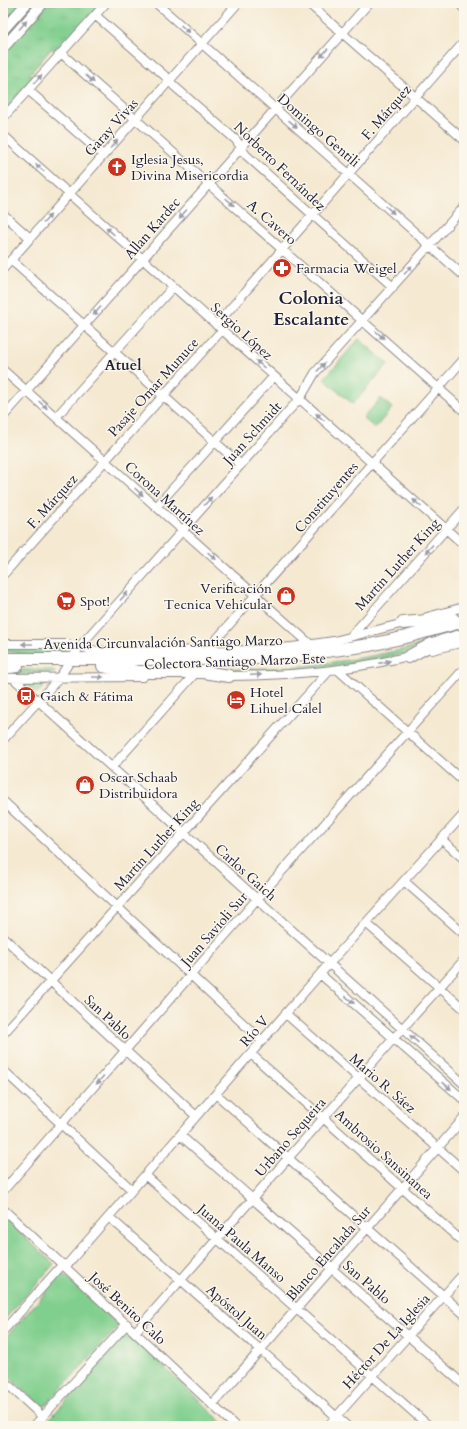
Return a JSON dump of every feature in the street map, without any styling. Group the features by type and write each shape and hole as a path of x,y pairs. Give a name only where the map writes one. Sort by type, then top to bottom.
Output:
{"highway":[{"path":"403,623 453,619 464,616"},
{"name":"Avenida Circunvalación Santiago Marzo","path":"3,667 70,662 233,659 298,655 375,644 464,622"},
{"name":"Avenida Circunvalación Santiago Marzo","path":"3,659 31,659 103,666 234,666 309,661 383,650 464,630"},
{"path":"408,656 432,644 464,634"},
{"path":"3,654 31,659"},
{"path":"103,666 138,672 203,672 228,676"}],"main road":[{"path":"3,30 27,3"},
{"path":"3,48 43,3"},
{"path":"460,3 464,7"}],"street":[{"path":"3,118 106,3"},
{"name":"Domingo Gentili","path":"156,3 464,276"},
{"name":"Garay Vivas","path":"3,269 238,3"},
{"path":"308,3 464,140"},
{"name":"Allan Kardec","path":"3,417 369,3"},
{"name":"Norberto Fernández","path":"95,15 236,140 244,154 393,287"},
{"name":"F. Márquez","path":"219,328 312,215 464,42"},
{"name":"A. Cavero","path":"61,53 464,411"},
{"path":"28,90 104,155"},
{"name":"Sergio López","path":"3,136 464,545"},
{"name":"Juan Schmidt","path":"3,740 59,678 80,646 300,399 315,373 464,207"},
{"path":"3,214 30,238"},
{"path":"11,260 241,465"},
{"path":"56,417 173,287"},
{"name":"Pasaje Omar Munuce","path":"105,461 163,396 219,328"},
{"name":"Constituyentes","path":"206,651 464,359"},
{"name":"Corona Martínez","path":"3,370 310,644"},
{"path":"156,507 274,376"},
{"name":"F. Márquez","path":"3,575 105,461"},
{"name":"Martin Luther King","path":"350,636 464,509"},
{"name":"Colectora Santiago Marzo Este","path":"3,644 68,644 97,651 206,651 273,649 310,644 350,636 464,607"},
{"name":"Colectora Santiago Marzo Este","path":"3,678 192,677 329,671 376,664 464,642"},
{"name":"Juan Savioli Sur","path":"3,1191 257,899 464,669"},
{"path":"338,670 464,782"},
{"name":"Martin Luther King","path":"3,1034 329,671"},
{"path":"112,767 192,677"},
{"name":"Carlos Gaich","path":"13,678 464,1084"},
{"path":"3,801 262,1041"},
{"name":"Río V","path":"3,1331 109,1217 320,974 464,814"},
{"path":"441,839 464,859"},
{"path":"404,881 464,934"},
{"path":"366,923 464,1009"},
{"name":"San Pablo","path":"3,937 196,1116"},
{"name":"Urbano Sequeira","path":"135,1332 464,960"},
{"path":"320,974 464,1100"},
{"name":"Mario R. Sáez","path":"286,1014 464,1172"},
{"name":"Ambrosio Sansinanea","path":"251,1054 464,1243"},
{"path":"3,1070 132,1190"},
{"path":"216,1094 464,1314"},
{"name":"Blanco Encalada Sur","path":"212,1405 464,1118"},
{"name":"San Pablo","path":"180,1135 464,1385"},
{"name":"Juana Paula Manso","path":"145,1175 429,1426"},
{"name":"José Benito Calo","path":"3,1209 235,1426"},
{"name":"Apóstol Juan","path":"109,1217 348,1426"},
{"name":"Héctor De La Iglesia","path":"328,1426 464,1273"},
{"path":"34,1426 127,1324"},
{"path":"3,1380 43,1417"}],"green space":[{"path":"3,3 23,3 3,25"},
{"path":"31,3 39,3 3,43 3,34"},
{"path":"47,3 102,3 60,50 51,49 29,75 37,75 3,113 3,52"},
{"path":"359,339 388,364 353,404 324,379"},
{"path":"381,398 392,408 375,428 363,418"},
{"path":"424,644 403,654 362,663 306,669 235,673 210,670 264,669 345,661 398,651"},
{"path":"3,647 62,647 67,654 32,655 3,651"},
{"path":"20,670 56,671 52,674 3,675 3,672"},
{"path":"47,681 48,683 37,693 24,683"},
{"path":"3,1217 54,1264 3,1321"},
{"path":"63,1273 119,1326 43,1408 3,1372 3,1340"},
{"path":"128,1333 226,1426 43,1426"}],"place":[{"name":"Iglesia Jesus, Divina Misericordia","path":"117,167"},
{"name":"Farmacia Weigel","path":"282,268"},
{"name":"Verificación Tecnica Vehicular","path":"286,596"},
{"name":"Spot!","path":"66,601"},
{"name":"Gaich & Fátima","path":"26,696"},
{"name":"Hotel Lihuel Calel","path":"236,700"},
{"name":"Oscar Schaab Distribuidora","path":"85,785"}],"district":[{"name":"Colonia Escalante","path":"311,308"},
{"name":"Atuel","path":"123,365"}]}
